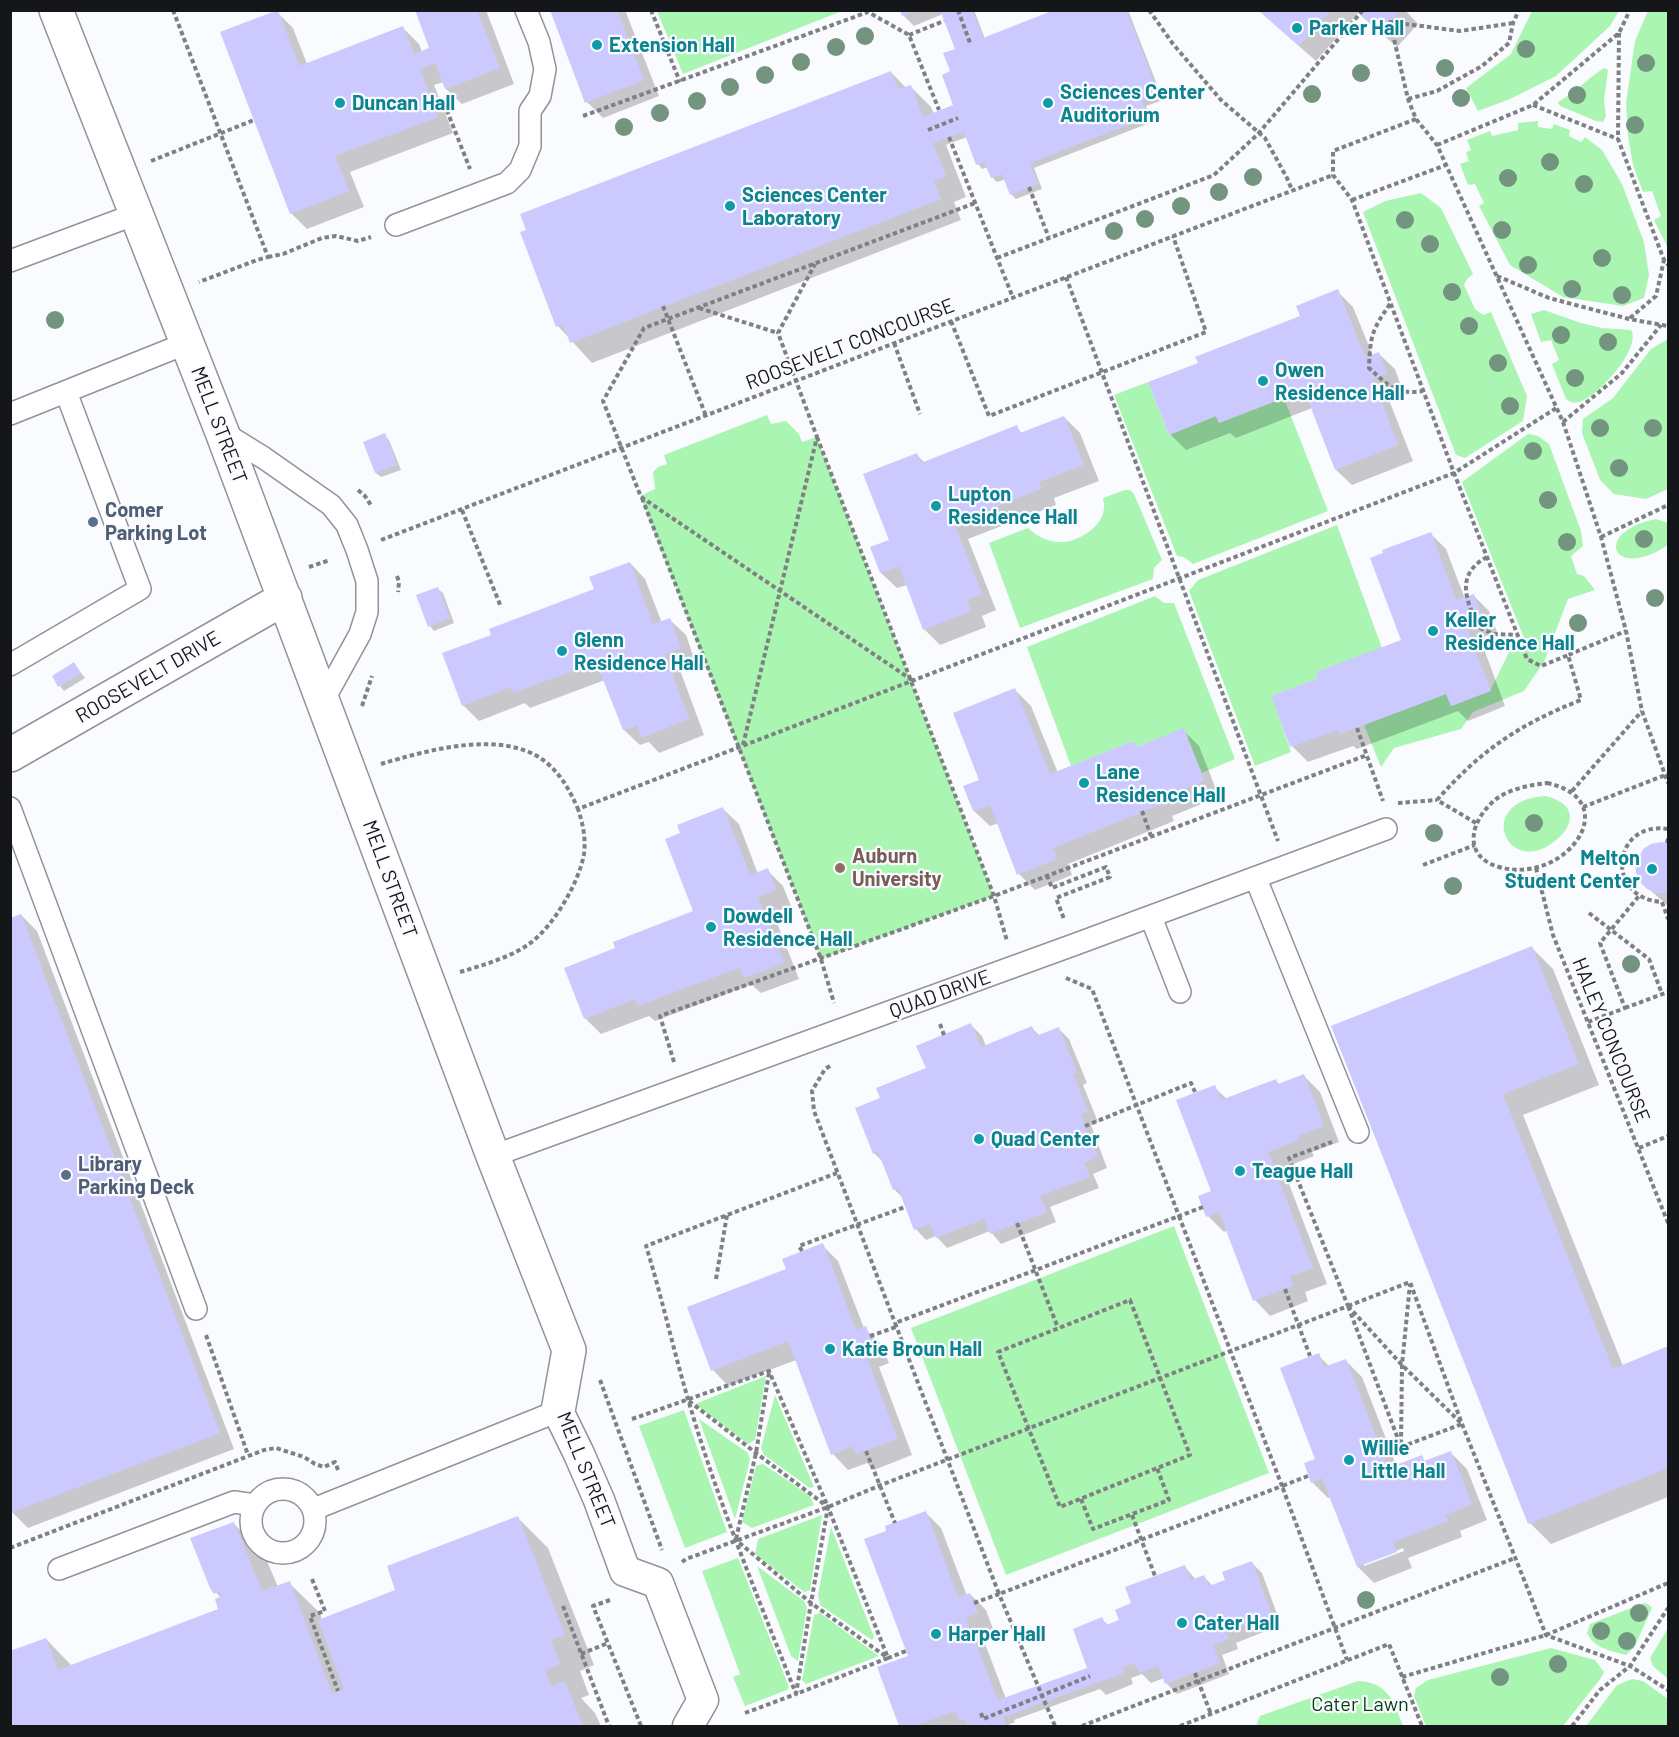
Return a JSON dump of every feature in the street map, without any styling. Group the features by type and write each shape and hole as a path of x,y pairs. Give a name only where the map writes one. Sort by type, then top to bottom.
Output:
{"street":[{"name":"MELL STREET","path":"64,12 136,214 222,432 493,1156 569,1350 558,1411 599,1500 625,1571 658,1583"},
{"name":"ROOSEVELT DRIVE","path":"10,755 285,598"},
{"path":"658,1583 704,1700 688,1726"}],"lane":[{"path":"396,225 507,183 520,170 530,146 530,111 540,96 545,69 539,42 526,10"},
{"path":"10,261 136,214"},
{"path":"10,414 187,343"},
{"path":"10,665 140,589 66,392"},
{"path":"222,432 264,458 331,506 347,525 357,549 367,581 367,612 360,634 324,701"},
{"path":"10,808 196,1309"},
{"name":"QUAD DRIVE","path":"493,1156 1256,879 1386,829"},
{"path":"1256,879 1358,1132"},
{"path":"1150,917 1180,992"},
{"path":"314,1509 558,1411"},
{"path":"290,1489 300,1494 314,1509 314,1530 309,1540 291,1552 270,1550 255,1535 252,1526 255,1505 270,1491 290,1489"},
{"path":"59,1569 234,1502 255,1505"}],"path":[{"path":"173,10 268,257"},
{"path":"651,10 680,82"},
{"path":"958,10 970,43"},
{"path":"1149,10 1173,44 1221,100 1264,138 1292,190"},
{"path":"997,258 1214,175 1258,134 1363,10"},
{"path":"1408,99 1437,91 1482,66 1509,43 1513,23 1519,10"},
{"path":"1437,145 1533,105 1619,33 1630,10"},
{"path":"583,116 868,11 909,35 939,111"},
{"path":"909,35 945,21"},
{"path":"1513,23 1460,31 1390,22 1408,99 1416,119 1437,145 1558,407 1601,537 1626,631 1642,711 1668,783"},
{"path":"1619,33 1618,139 1664,260 1668,265"},
{"path":"444,103 471,173"},
{"path":"1533,105 1618,139"},
{"path":"928,130 958,118"},
{"path":"1416,119 1333,151 1333,175 1352,200 1454,473 1527,659 1541,666 1626,631"},
{"path":"151,161 254,120"},
{"path":"950,137 1013,298"},
{"path":"1352,200 1446,165"},
{"name":"ROOSEVELT CONCOURSE","path":"378,542 1333,175"},
{"path":"1029,187 1049,238"},
{"path":"835,1007 821,959 741,746 603,400 644,328 975,203"},
{"path":"197,283 257,260 283,254 322,238 336,236 358,241 375,236 396,225"},
{"path":"951,321 989,416 1206,332 1173,236"},
{"path":"1629,319 1656,297 1664,260"},
{"path":"815,263 778,333 994,896 1008,944"},
{"path":"1497,275 1549,298 1629,319 1668,326"},
{"path":"1066,277 1279,843"},
{"path":"1391,303 1375,325 1370,346 1369,368 1388,385 1406,393 1423,391"},
{"path":"663,306 705,416"},
{"path":"697,308 778,333"},
{"path":"1563,423 1622,373 1661,325"},
{"path":"894,343 920,414"},
{"path":"579,808 1454,473 1558,407"},
{"path":"741,746 817,437"},
{"path":"641,497 912,680"},
{"path":"1601,537 1668,505"},
{"path":"462,510 501,607"},
{"path":"304,569 336,557"},
{"path":"1487,557 1480,560 1469,574 1466,597 1468,603 1478,627 1493,634 1518,635"},
{"path":"1437,800 1470,764 1517,730 1552,711 1581,700 1568,655 1571,654"},
{"path":"1572,791 1642,711"},
{"path":"1357,728 1384,804"},
{"path":"380,765 416,754 460,746 493,745 521,750 546,762 566,784 579,808 585,837 581,866 574,884 552,919 528,944 507,956 459,972"},
{"path":"675,1066 660,1016 994,896 1367,755"},
{"path":"1583,807 1667,775"},
{"path":"1547,783 1572,791 1583,807 1585,817 1583,828 1574,845 1552,862 1536,868 1514,869 1494,865 1479,855 1473,834 1476,823 1485,809 1501,796 1518,788 1547,783"},
{"path":"1395,803 1437,800 1476,823"},
{"path":"1142,812 1151,836"},
{"path":"1668,829 1659,827 1646,829 1636,835 1628,843 1621,866 1630,888 1639,896 1650,901 1662,902 1668,919"},
{"path":"1423,865 1475,845"},
{"path":"1047,875 1052,888 1106,867 1110,877 1056,898 1065,922"},
{"name":"HALEY CONCOURSE","path":"1536,868 1553,935 1668,1223"},
{"path":"1625,1008 1600,943 1639,896"},
{"path":"1588,913 1649,959 1662,994"},
{"path":"1064,977 1092,989 1347,1660"},
{"path":"1588,1022 1668,992"},
{"path":"939,1020 944,1035"},
{"path":"834,1064 825,1069 812,1091 814,1111 999,1594 1055,1726"},
{"path":"1085,1126 1191,1083 1195,1092"},
{"path":"1358,1132 1289,1158 1348,1305 1401,1448"},
{"path":"1639,1148 1668,1136"},
{"path":"796,1694 736,1540 688,1400 659,1285 646,1246 837,1173"},
{"path":"802,1251 799,1246 905,1207"},
{"path":"870,1336 1035,1269 1203,1207"},
{"path":"716,1279 727,1215"},
{"path":"1017,1223 1058,1328"},
{"path":"686,1559 828,1507 1410,1282"},
{"path":"1401,1448 1402,1365 1410,1282"},
{"path":"1410,1282 1462,1424 1546,1635 1630,1666 1668,1690"},
{"path":"1285,1289 1310,1356"},
{"path":"1130,1300 1191,1455 1060,1507 998,1352 1058,1328 1130,1300"},
{"path":"1348,1305 1402,1365 1462,1424"},
{"path":"196,1309 248,1455"},
{"path":"569,1350 595,1368 617,1423 623,1447 664,1556 658,1583"},
{"path":"632,1419 769,1371"},
{"path":"736,1540 756,1454 769,1371"},
{"path":"769,1371 828,1507 888,1658"},
{"path":"688,1400 828,1507"},
{"path":"1401,1448 1462,1424"},
{"path":"866,1451 895,1522"},
{"path":"1081,1499 1093,1529 1169,1500 1157,1468"},
{"path":"974,1603 1308,1476"},
{"path":"796,1694 828,1507"},
{"path":"1132,1515 1155,1575"},
{"path":"736,1540 811,1603 888,1658"},
{"path":"1082,1726 1515,1558"},
{"path":"312,1579 325,1611 310,1616 338,1691"},
{"path":"1402,1677 1546,1635 1668,1583"},
{"path":"619,1597 593,1606 641,1726"},
{"path":"563,1606 609,1726"},
{"path":"1572,1726 1600,1690 1630,1666 1668,1608"},
{"path":"581,1654 609,1643"},
{"path":"1180,1726 1389,1644 1422,1726"},
{"path":"745,1713 906,1651"},
{"path":"1195,1673 1211,1714"},
{"path":"981,1713 983,1719 1090,1676"}],"green space":[{"path":"657,11 842,11 683,74"},
{"path":"1532,11 1619,11 1610,26 1556,76 1510,99 1478,111 1466,88 1511,54"},
{"path":"1648,11 1668,11 1668,248 1654,220 1661,216 1652,191 1643,192 1633,165 1628,136 1626,103 1635,41"},
{"path":"1604,68 1608,70 1604,101 1606,116 1603,122 1560,106 1558,102"},
{"path":"1538,121 1538,127 1552,129 1554,124 1570,130 1569,136 1581,142 1585,137 1602,150 1622,184 1644,242 1649,275 1644,298 1623,306 1563,297 1510,265 1479,206 1484,203 1475,184 1468,185 1460,164 1469,161 1466,152 1471,150 1467,140 1490,131 1492,136 1518,130 1518,123"},
{"path":"1421,193 1441,208 1473,274 1464,285 1475,309 1483,315 1491,312 1527,396 1523,421 1465,458 1456,455 1363,212 1385,201"},
{"path":"1544,310 1602,328 1631,330 1633,338 1624,360 1596,392 1579,402 1575,403 1566,399 1552,364 1559,360 1551,340 1541,342 1531,314"},
{"path":"1668,339 1668,489 1646,499 1614,494 1600,480 1582,433 1583,419 1613,398 1651,349"},
{"path":"1148,382 1169,435 1216,416 1219,423 1284,398 1328,511 1193,564 1184,557 1177,556 1114,395"},
{"path":"767,415 771,424 786,421 799,434 802,442 817,437 994,896 821,959 640,496 655,489 653,472 658,467 667,464 664,455"},
{"path":"1528,434 1538,436 1549,444 1581,531 1583,546 1571,556 1577,574 1584,576 1595,590 1568,599 1544,662 1524,691 1473,712 1461,729 1394,748 1381,767 1364,725 1446,694 1451,706 1490,691 1511,648 1526,643 1462,482"},
{"path":"1130,490 1134,494 1162,560 1154,568 1153,579 1020,628 989,543 1028,528 1038,536 1050,541 1073,540 1087,533 1099,522 1104,507 1103,498"},
{"path":"1656,519 1668,523 1668,545 1649,555 1634,558 1623,556 1617,551 1617,543 1623,534 1636,525"},
{"path":"1337,525 1382,648 1318,678 1272,696 1291,752 1255,766 1189,591 1198,580"},
{"path":"1155,596 1164,603 1174,603 1235,759 1202,773 1184,729 1136,747 1133,741 1071,766 1027,647"},
{"path":"1545,796 1564,804 1570,817 1568,826 1562,835 1551,844 1535,851 1521,850 1511,844 1505,834 1504,822 1510,810 1523,801"},
{"path":"1174,1226 1269,1473 1006,1575 911,1328"},
{"path":"766,1376 755,1440 748,1444 695,1404"},
{"path":"775,1395 814,1487 810,1488 764,1455 761,1448"},
{"path":"684,1410 727,1532 685,1548 639,1426"},
{"path":"699,1419 748,1453 750,1460 735,1519"},
{"path":"763,1464 810,1496 814,1505 752,1528 742,1522 756,1466"},
{"path":"822,1515 810,1590 804,1592 755,1554 758,1539"},
{"path":"831,1527 874,1637 872,1640 820,1605 818,1595"},
{"path":"738,1558 789,1687 787,1690 745,1706 733,1677 740,1674 702,1571"},
{"path":"757,1566 804,1601 807,1608 798,1661 791,1656"},
{"path":"1644,1603 1652,1608 1634,1648 1626,1655 1598,1645 1587,1633 1590,1624"},
{"path":"820,1613 879,1656 806,1684 802,1680 814,1615"},
{"path":"1668,1628 1668,1679 1653,1666 1650,1658"},
{"path":"1551,1648 1595,1660 1604,1672 1563,1726 1426,1726 1414,1696 1416,1688 1428,1680"},
{"path":"1632,1679 1643,1681 1668,1699 1668,1726 1586,1726 1617,1685"},
{"name":"Cater Lawn","path":"1358,1681 1368,1682 1383,1689 1393,1701 1403,1726 1256,1726 1260,1716"}],"building":[{"name":"Duncan Hall","path":"278,10 299,66 403,26 414,54 429,48 415,10 477,10 500,68 445,89 435,63 420,69 438,117 335,156 349,191 290,214 220,32"},
{"name":"Extension Hall","path":"550,10 617,10 644,80 585,103"},
{"path":"900,10 916,10 916,11 902,16"},
{"name":"Sciences Center Laboratory","path":"940,10 972,10 983,38 1054,10 1126,10 1159,95 1142,101 1148,117 1030,163 1038,184 1010,195 1002,174 991,178 984,162 976,165 964,132 933,143 946,176 934,181 941,199 570,343 563,324 556,327 520,232 526,230 520,214 891,71 898,89 911,85 923,117 953,105 942,75 950,71 943,53 955,49"},
{"name":"Parker Hall","path":"1258,10 1331,10 1299,46"},
{"name":"Parker Hall","path":"1355,10 1400,10 1381,33"},
{"name":"Owen Residence Hall","path":"1338,289 1365,357 1379,352 1387,373 1373,379 1398,445 1335,470 1304,390 1219,423 1216,416 1169,435 1148,382 1198,363 1195,357 1300,316 1296,306"},
{"name":"Lupton Residence Hall","path":"1064,416 1084,465 1039,482 1041,489 954,523 982,594 967,600 971,611 923,630 899,566 880,573 870,547 889,540 863,474 917,453 921,463 1017,425 1020,433"},
{"path":"385,433 397,465 375,473 363,442"},
{"name":"Keller Residence Hall","path":"1431,532 1456,600 1474,594 1482,616 1465,623 1491,691 1451,706 1446,694 1340,734 1338,730 1290,747 1271,696 1318,678 1316,672 1401,640 1370,558 1383,553 1382,550"},
{"name":"Glenn Residence Hall","path":"630,562 653,624 670,618 681,648 665,654 689,719 642,738 637,725 623,730 596,662 513,693 511,687 462,706 442,653 491,635 489,629 594,589 589,577"},
{"path":"438,587 450,618 428,627 416,595"},
{"path":"74,662 81,673 58,687 52,676"},
{"name":"Lane Residence Hall","path":"1015,688 1050,774 1133,741 1136,747 1184,728 1204,781 1157,800 1159,805 1053,848 1057,859 1017,875 990,805 973,811 963,786 979,780 953,713"},
{"name":"Dowdell Residence Hall","path":"723,807 750,875 768,868 776,890 758,897 784,963 744,978 740,968 638,1006 635,999 584,1019 564,968 615,948 613,942 693,911 665,839 680,833 677,825"},
{"name":"Melton Student Center","path":"1661,842 1668,843 1668,899 1666,893 1657,893 1647,889 1640,882 1635,865 1643,849"},
{"name":"Library Parking Deck","path":"21,914 220,1433 10,1513 10,918"},
{"path":"1532,946 1579,1064 1503,1094 1613,1369 1668,1346 1668,1468 1528,1524 1331,1026"},
{"name":"Quad Center","path":"971,1023 981,1047 1032,1026 1036,1036 1059,1027 1077,1073 1073,1074 1088,1111 1081,1115 1098,1157 1084,1163 1090,1177 1040,1196 1047,1212 990,1234 984,1219 936,1238 930,1224 914,1230 898,1188 893,1190 878,1152 873,1154 855,1108 880,1098 876,1088 926,1068 916,1046"},
{"name":"Teague Hall","path":"1304,1074 1324,1126 1298,1136 1299,1140 1268,1152 1313,1268 1290,1276 1293,1286 1253,1301 1219,1212 1206,1217 1198,1196 1211,1191 1176,1100 1215,1085 1221,1100 1276,1079 1278,1084"},
{"name":"Katie Broun Hall","path":"823,1243 856,1330 866,1326 874,1347 864,1351 898,1439 856,1454 853,1446 831,1455 788,1341 711,1371 687,1307 786,1269 782,1259"},
{"name":"Willie Little Hall","path":"1319,1353 1324,1367 1346,1359 1388,1468 1422,1455 1424,1461 1451,1451 1472,1504 1445,1515 1448,1521 1393,1542 1397,1552 1357,1567 1322,1478 1311,1483 1304,1463 1315,1459 1280,1368"},
{"path":"926,1511 958,1597 970,1593 978,1613 966,1618 998,1700 1087,1668 1073,1629 1102,1617 1106,1625 1119,1620 1115,1610 1131,1603 1125,1587 1185,1565 1191,1580 1204,1575 1209,1586 1225,1580 1222,1572 1252,1561 1272,1615 1226,1632 1229,1639 1213,1645 1220,1663 1165,1684 1158,1666 1139,1673 1135,1663 1122,1668 1124,1673 1003,1717 1006,1726 967,1726 964,1719 959,1721 955,1711 915,1726 899,1726 877,1667 908,1656 864,1539 886,1531 885,1526"},
{"path":"518,1516 565,1635 551,1640 560,1664 545,1670 551,1686 565,1681 583,1726 10,1726 10,1651 46,1638 58,1670 218,1609 215,1599 222,1596 220,1592 214,1594 210,1588 190,1538 234,1522 262,1591 290,1581 332,1694 344,1689 318,1620 395,1590 387,1566"}],"place":[{"name":"Parker Hall","path":"1297,28"},
{"name":"Extension Hall","path":"597,45"},
{"name":"Duncan Hall","path":"340,103"},
{"name":"Sciences Center Auditorium","path":"1048,103"},
{"name":"Sciences Center Laboratory","path":"730,206"},
{"name":"Owen Residence Hall","path":"1263,381"},
{"name":"Lupton Residence Hall","path":"936,506"},
{"name":"Comer Parking Lot","path":"93,522"},
{"name":"Keller Residence Hall","path":"1433,631"},
{"name":"Glenn Residence Hall","path":"562,651"},
{"name":"Lane Residence Hall","path":"1084,783"},
{"name":"Auburn University","path":"840,868"},
{"name":"Melton Student Center","path":"1652,869"},
{"name":"Dowdell Residence Hall","path":"711,927"},
{"name":"Quad Center","path":"979,1139"},
{"name":"Teague Hall","path":"1240,1171"},
{"name":"Library Parking Deck","path":"66,1175"},
{"name":"Katie Broun Hall","path":"830,1349"},
{"name":"Willie Little Hall","path":"1349,1460"},
{"name":"Cater Hall","path":"1182,1623"},
{"name":"Harper Hall","path":"936,1634"}]}
